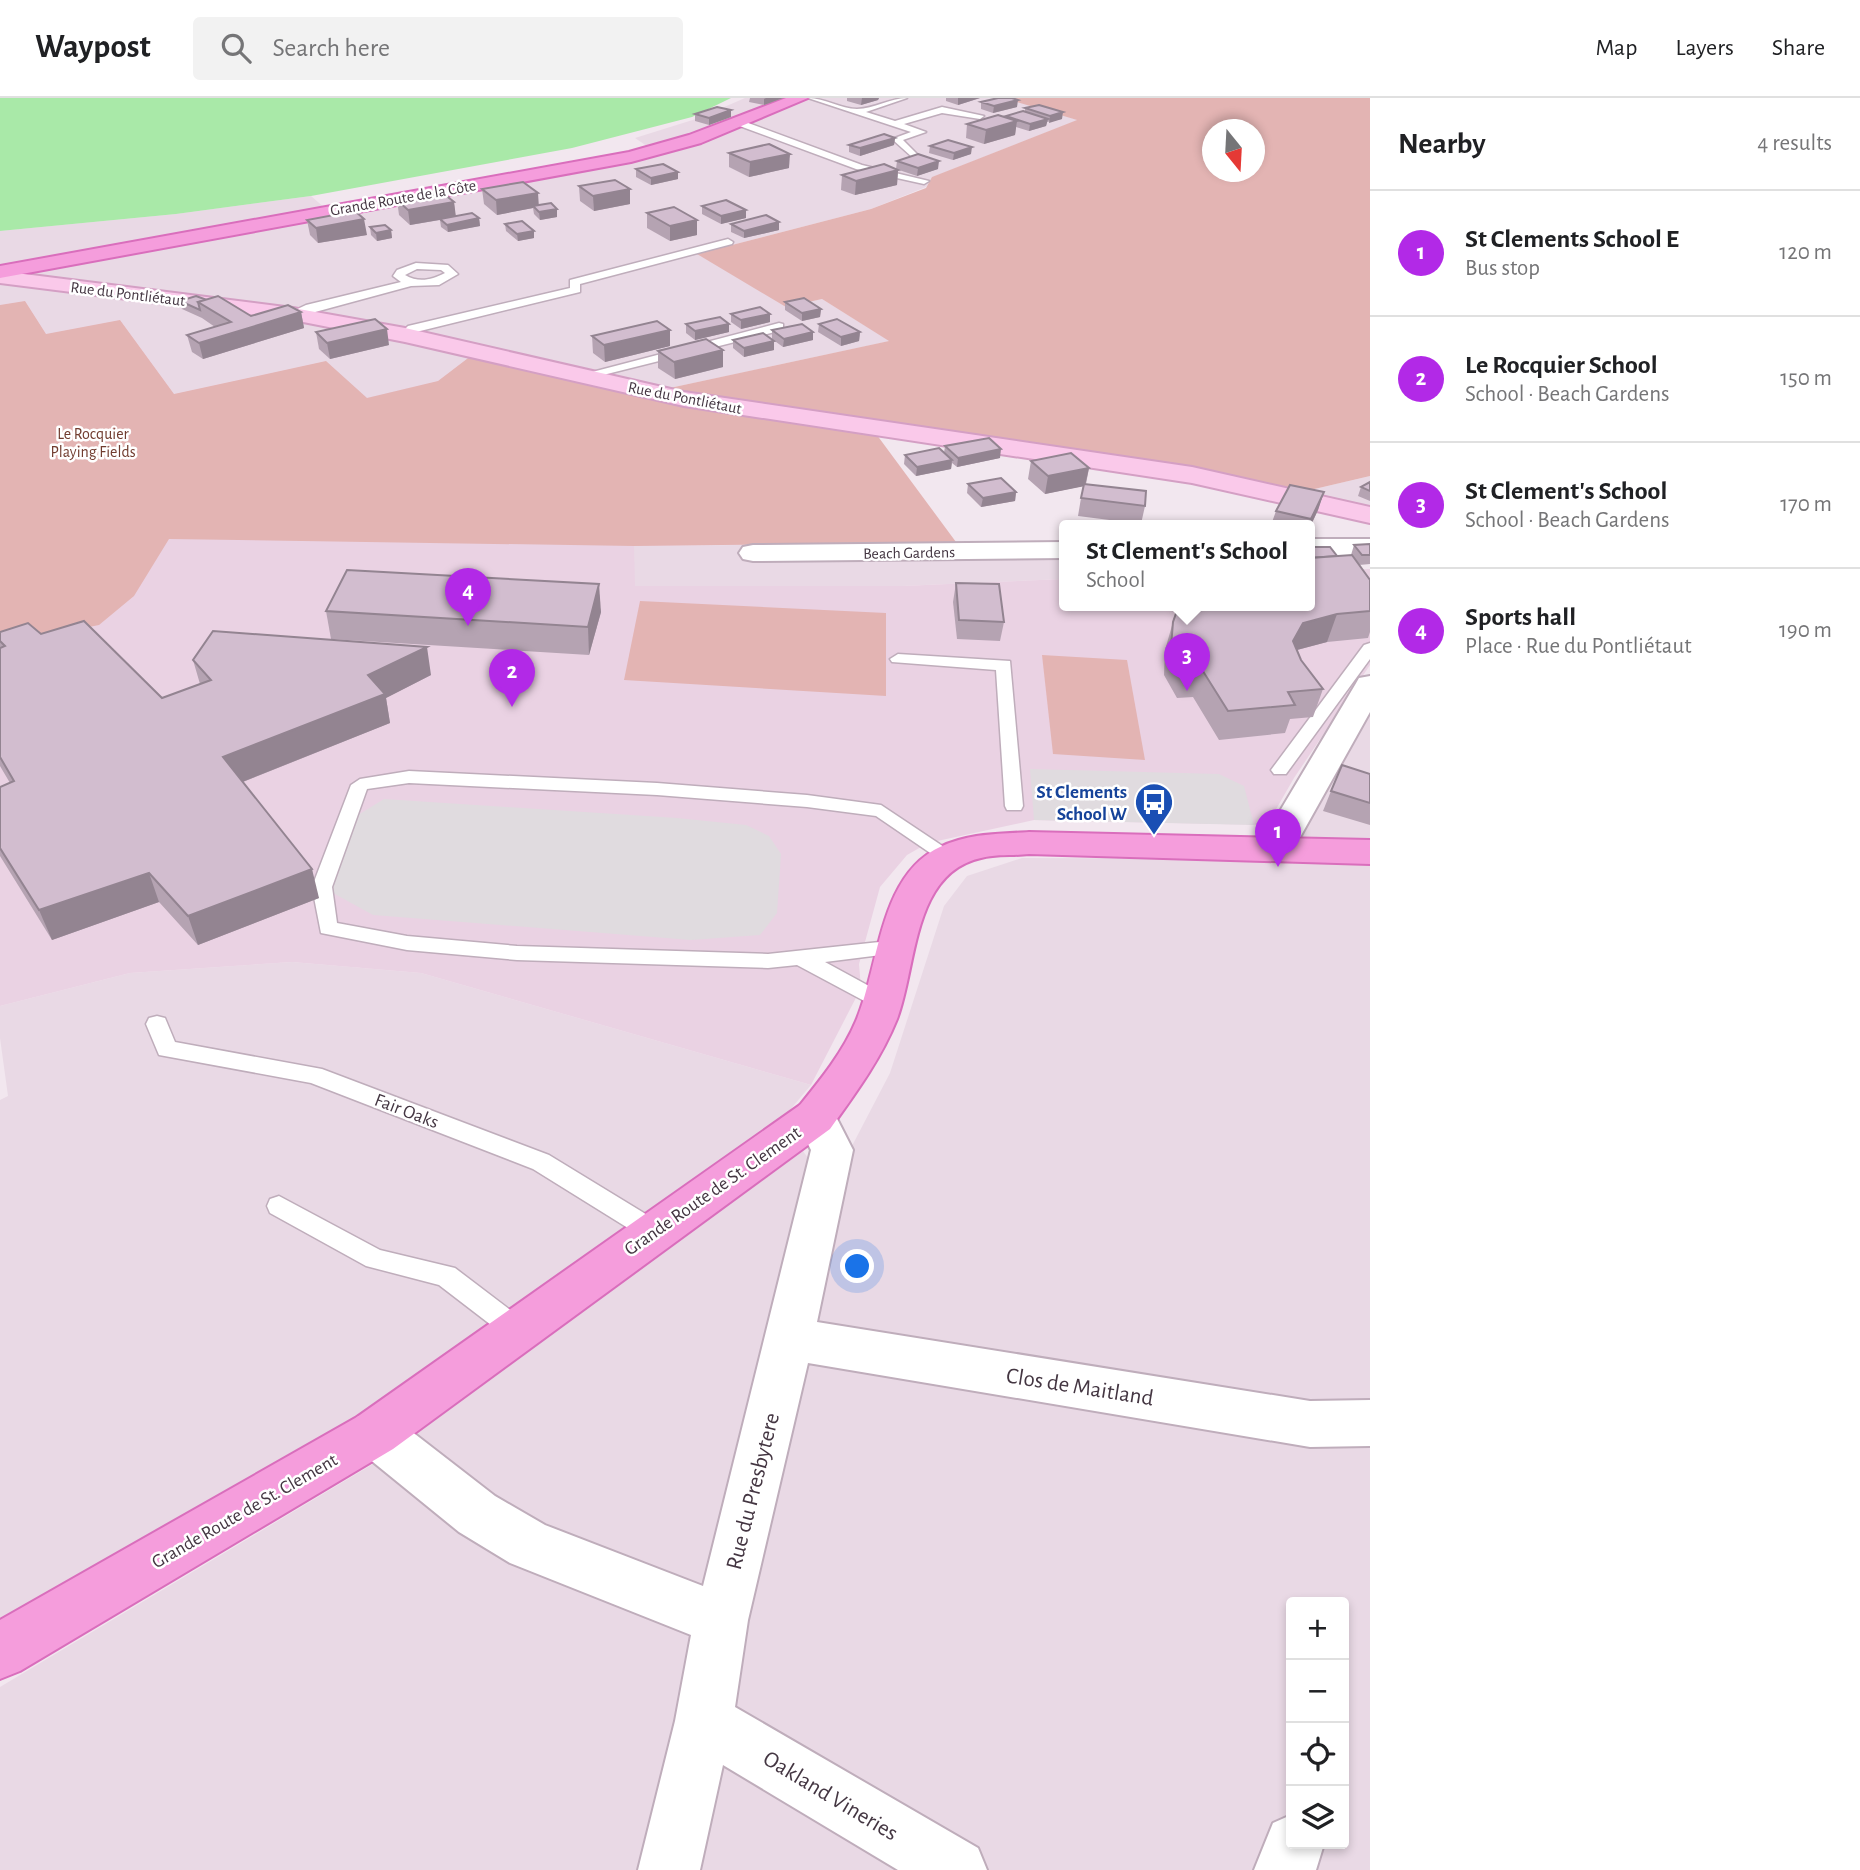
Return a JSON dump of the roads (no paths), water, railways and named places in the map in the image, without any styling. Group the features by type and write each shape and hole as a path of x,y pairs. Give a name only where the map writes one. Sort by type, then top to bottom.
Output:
{"main road":[{"name":"Grande Route de la Côte","path":"0,274 631,157 740,123 800,98"},
{"name":"Rue du Pontliétaut","path":"0,274 293,314 404,335 684,399 1192,474 1370,515"},
{"name":"Grande Route de St. Clement","path":"0,1651 375,1433 815,1117 862,1055 883,1003 911,896 927,873 949,857 975,847 1029,843 1370,852"}],"street":[{"path":"1315,547 1370,547"},
{"name":"Beach Gardens","path":"753,553 1059,550"},
{"path":"1276,848 1370,685"},
{"name":"Rue du Presbytere","path":"669,1870 704,1721 721,1620 790,1339 832,1150 815,1117"},
{"name":"Clos de Maitland","path":"790,1339 1310,1424 1370,1423"},
{"path":"375,1433 477,1514 528,1545 721,1620"},
{"name":"Oakland Vineries","path":"704,1721 956,1870"},
{"path":"1285,1870 1292,1849"}],"lane":[{"path":"812,98 921,132 897,139 912,155"},
{"path":"858,113 903,98"},
{"path":"894,124 942,110 980,116"},
{"path":"740,123 859,167 925,181"},
{"path":"404,335 412,329 576,290 574,282 728,242"},
{"path":"293,314 310,307 411,284"},
{"path":"583,376 779,327"},
{"path":"1280,769 1370,648"},
{"path":"898,659 1004,665 1014,806"},
{"path":"898,947 768,961 545,954 407,943 328,928 322,887 360,785 409,777 657,789 807,801 881,811 949,857"},
{"path":"799,957 883,1003"},
{"name":"Fair Oaks","path":"157,1024 167,1049 314,1075 541,1162 653,1231"},
{"path":"279,1206 375,1259 446,1276 517,1330"}],"place":[{"name":"Sports hall","path":"468,626"},
{"name":"St Clement's School","path":"1187,691"},
{"name":"Le Rocquier School","path":"512,707"},
{"name":"St Clements School W","path":"1154,836"},
{"name":"St Clements School E","path":"1278,867"}],"park label":[{"name":"Le Rocquier Playing Fields","path":"93,442"}]}
